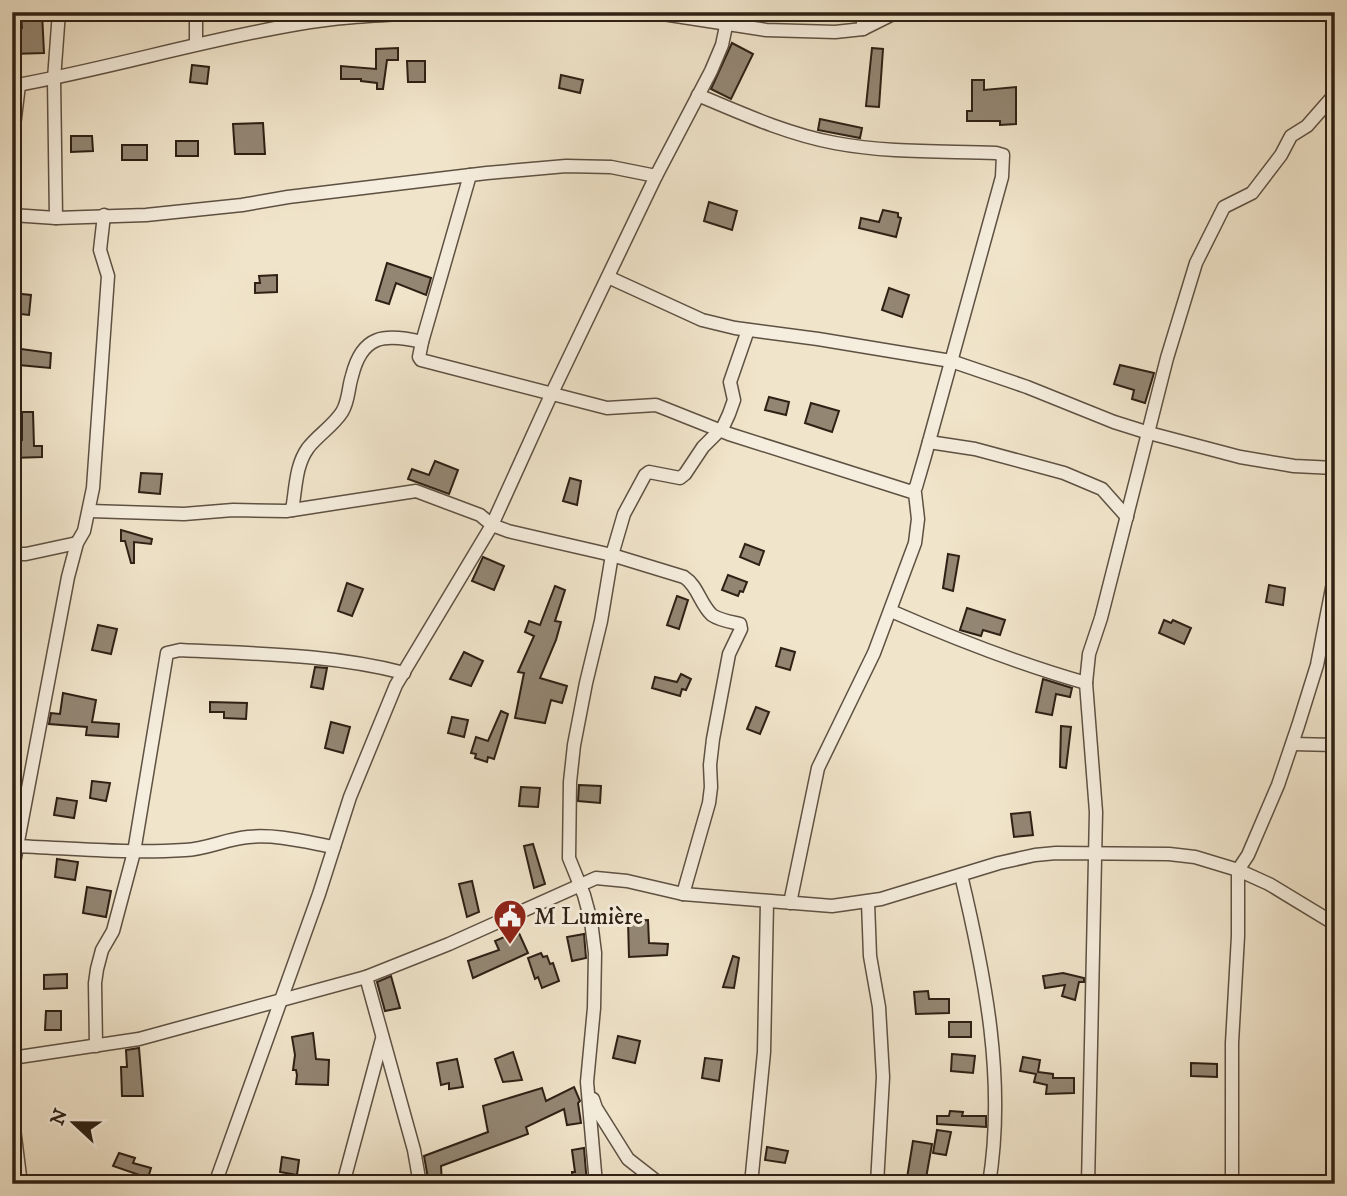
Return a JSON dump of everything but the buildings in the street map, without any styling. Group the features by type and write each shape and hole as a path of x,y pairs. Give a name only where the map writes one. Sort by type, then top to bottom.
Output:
{"street":[{"path":"56,218 54,79 59,12"},
{"path":"196,12 196,43"},
{"path":"12,142 16,85 54,79 196,43 299,23 436,12"},
{"path":"650,12 728,18 800,32 863,29 897,12"},
{"path":"863,12 863,29"},
{"path":"215,1184 254,1070 282,1000 365,756 396,685 492,525 607,277 718,54 728,18"},
{"path":"1088,1184 1096,812 1086,683 1089,654 1167,358 1196,263 1217,218 1229,203 1252,193 1281,155 1291,136 1307,126 1335,94"},
{"path":"698,95 772,126 836,143 1003,155 1002,177 918,483 912,491"},
{"path":"12,215 56,218 146,215 470,176 591,165 656,176"},
{"path":"470,176 422,342 419,357 425,362 607,408 651,404 675,411 718,430 912,491 916,498 915,543 891,611 874,653 818,768 790,903"},
{"path":"12,873 43,701 76,543 84,531 90,510 108,276 100,250 104,215"},
{"path":"607,277 702,320 748,330 951,362 1027,387 1149,433 1240,457 1278,464 1335,468"},
{"path":"596,1184 587,1082 594,1018 595,953 584,895 569,858 570,782 574,745 601,621 612,555 624,514 645,475 649,472 680,478 723,427 734,400 730,382 748,330"},
{"path":"292,510 298,468 309,447 342,411 359,352 369,344 385,338 422,342"},
{"path":"929,442 975,449 1064,473 1102,489 1127,517"},
{"path":"90,510 184,514 233,510 292,510 416,491 480,515 492,525 612,555 684,577 691,582 714,617 740,625 741,629 729,654 713,739 709,803 682,894"},
{"path":"12,554 26,554 76,543"},
{"path":"1232,1184 1238,870 1248,855 1293,744 1317,665 1335,573"},
{"path":"891,611 957,640 1086,683"},
{"path":"96,1046 94,983 102,950 113,931 134,852 165,660 169,652 180,650 364,662 404,673"},
{"path":"1293,744 1335,745"},
{"path":"16,846 134,852 205,849 247,837 277,838 334,847"},
{"path":"12,1058 139,1039 366,977 449,944 596,878 682,894 832,906 867,902 1035,855 1169,853 1195,857 1238,870 1269,884 1335,924"},
{"path":"961,875 986,992 996,1088 997,1112 989,1184"},
{"path":"751,1184 764,1052 768,902"},
{"path":"867,902 870,956 879,1007 883,1077 877,1184"},
{"path":"366,977 414,1150 420,1184"},
{"path":"342,1184 383,1040"},
{"path":"587,1082 596,1108 628,1159 660,1184"},
{"path":"12,1112 21,1184"}],"place":[{"name":"M Lumière","path":"510,946"}]}
